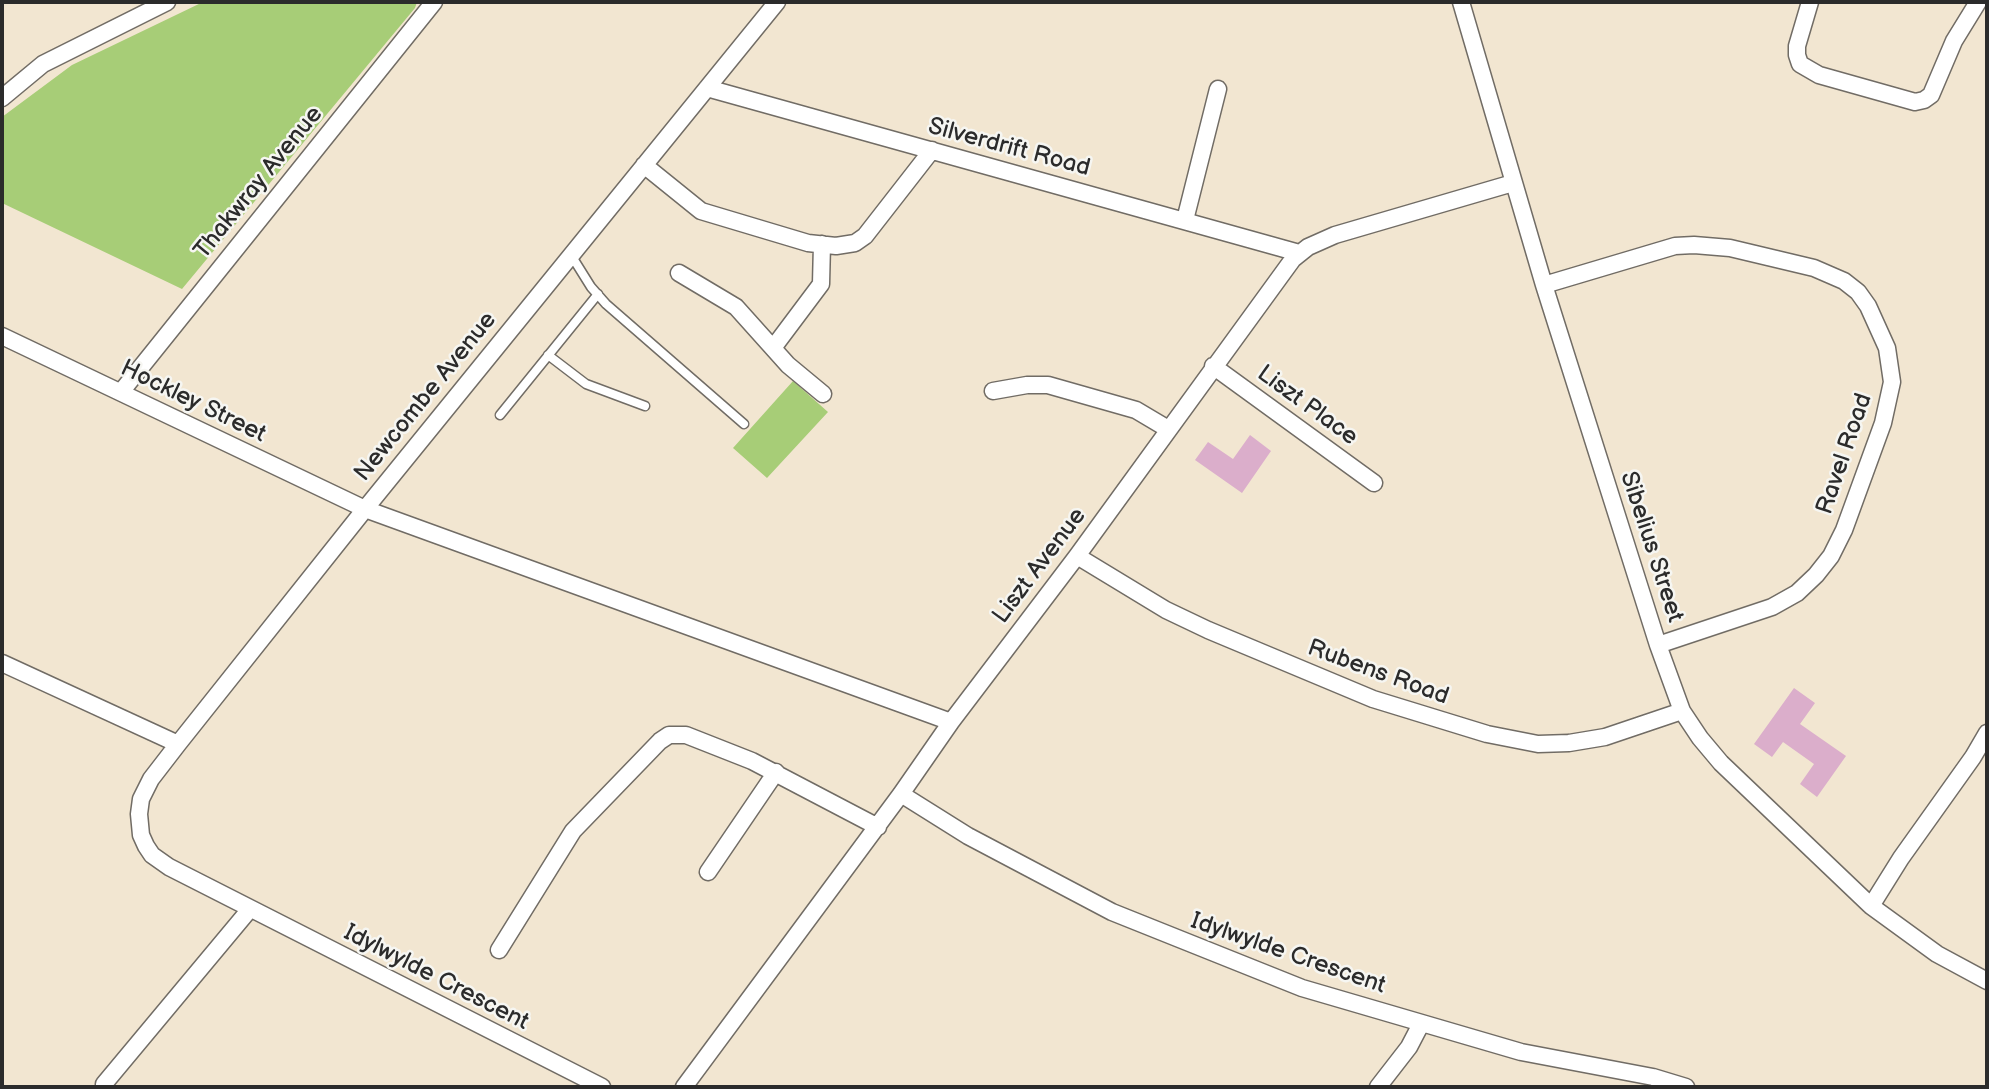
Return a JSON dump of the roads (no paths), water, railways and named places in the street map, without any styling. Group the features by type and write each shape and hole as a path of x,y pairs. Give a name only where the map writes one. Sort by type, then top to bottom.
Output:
{"street":[{"path":"2,98 44,64 167,2"},
{"name":"Thakwray Avenue","path":"121,392 434,2"},
{"name":"Newcombe Avenue","path":"141,835 141,799 151,779 365,509 778,2"},
{"name":"Sibelius Street","path":"1461,2 1544,285 1658,645 1682,711 1700,738 1721,762 1871,906 1937,954 1987,981"},
{"path":"1811,2 1797,46 1800,64 1819,75 1915,102 1931,95 1954,41 1978,2"},
{"name":"Silverdrift Road","path":"707,88 1299,253"},
{"path":"1185,220 1218,89"},
{"path":"644,166 701,211 808,243 836,246 855,243 865,236 932,150"},
{"name":"Liszt Avenue","path":"684,1087 878,827 951,722 1077,556 1287,265 1316,242 1345,231 1513,183"},
{"path":"773,348 821,284 822,244"},
{"name":"Ravel Road","path":"1544,285 1668,248 1694,245 1730,248 1814,268 1843,281 1858,292 1868,306 1887,348 1892,382 1882,423 1844,530 1831,556 1797,593 1772,607 1658,645"},
{"path":"679,273 736,307 788,365 823,394"},
{"name":"Hockley Street","path":"2,336 365,509 951,722"},
{"name":"Liszt Place","path":"1213,366 1374,483"},
{"path":"993,391 1027,385 1048,385 1136,410 1168,429"},
{"name":"Rubens Road","path":"1077,556 1166,610 1208,631 1373,699 1487,734 1538,744 1569,743 1605,737 1682,711"},
{"path":"2,663 178,744"},
{"path":"1871,906 1987,733"},
{"path":"499,950 573,831 665,737 686,735 776,772 878,827"},
{"path":"708,872 776,772"},
{"name":"Idylwylde Crescent","path":"901,794 968,836 1112,912 1302,988 1521,1052 1640,1074 1686,1087"},
{"name":"Idylwylde Crescent","path":"141,835 152,855 169,867 603,1087"},
{"path":"104,1084 250,909"},
{"path":"1378,1087 1409,1046 1420,1024"}],"lane":[{"path":"571,255 598,294 744,424"},
{"path":"500,415 598,294"},
{"path":"548,355 586,384 645,406"}]}
